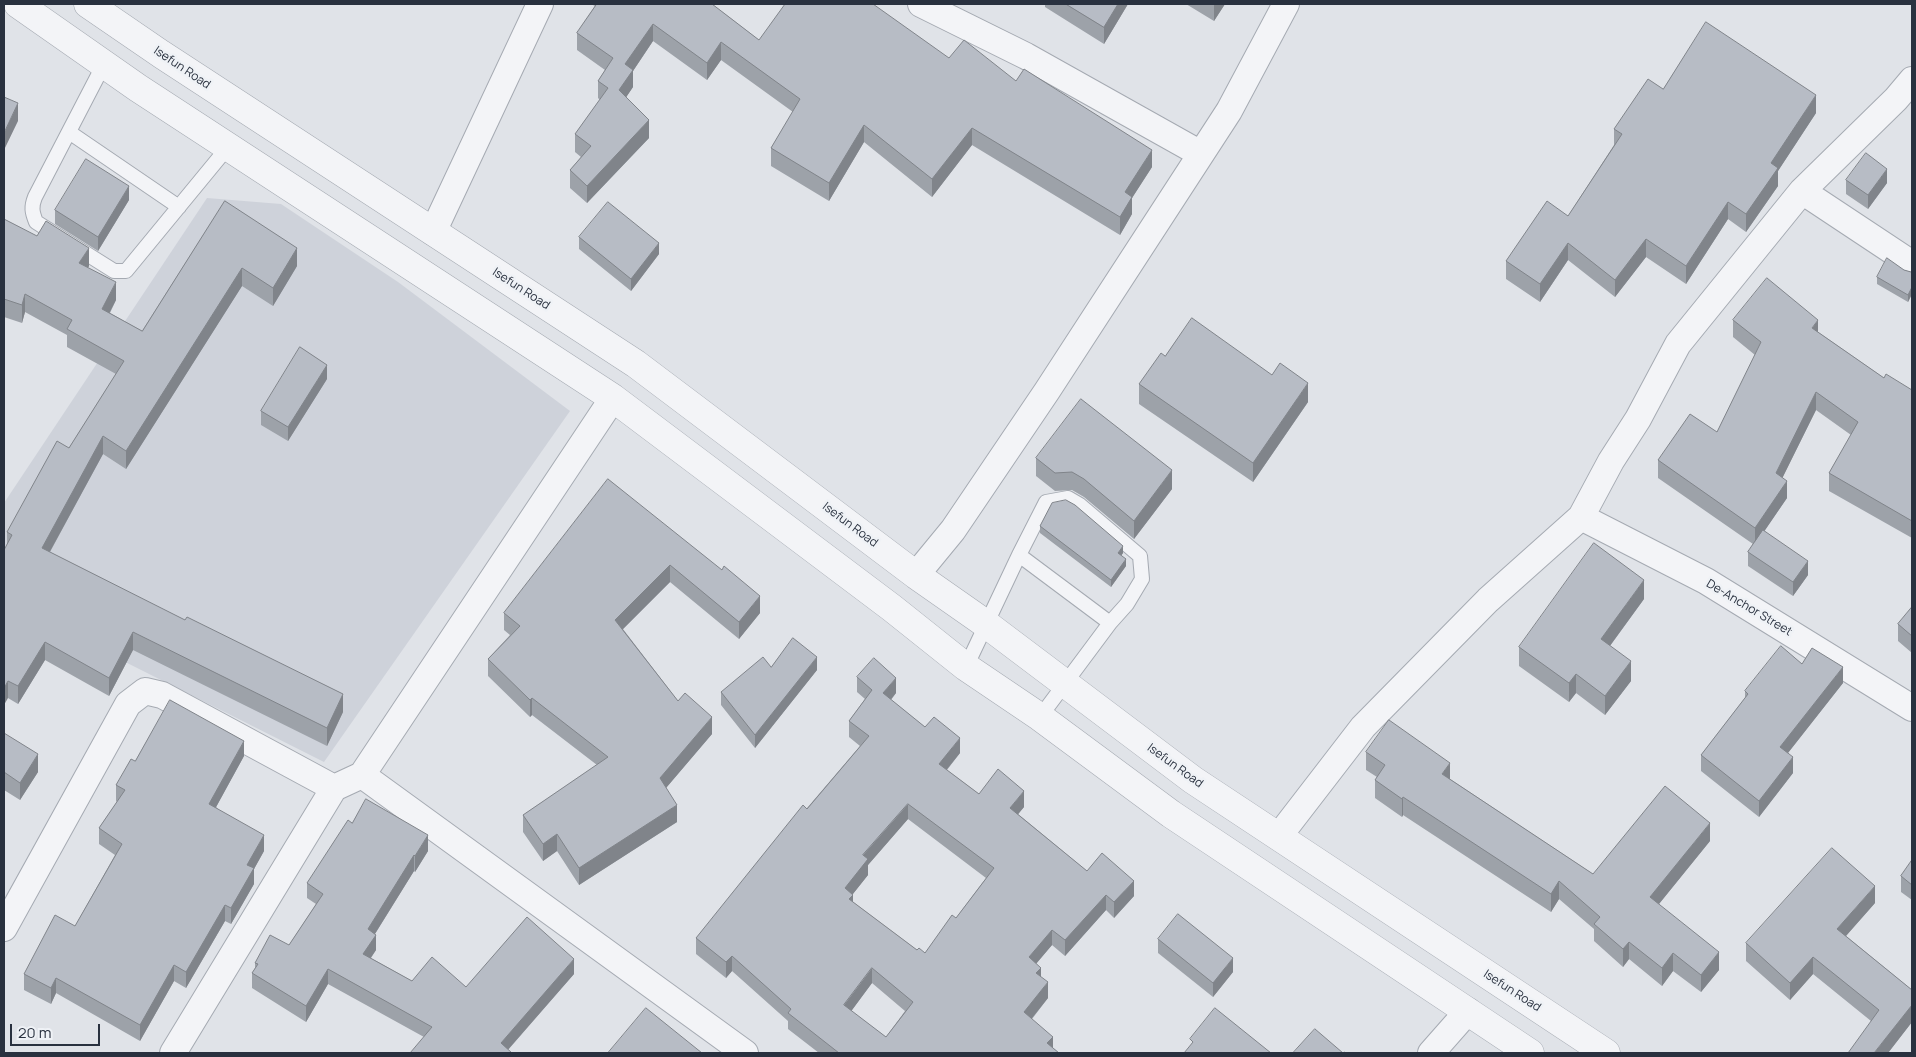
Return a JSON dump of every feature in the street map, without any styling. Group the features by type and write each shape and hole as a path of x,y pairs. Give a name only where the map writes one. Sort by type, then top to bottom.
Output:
{"street":[{"path":"18,4 228,147 614,398 966,666 1171,814 1530,1053"},
{"name":"Isefun Road","path":"88,4 160,54 636,364 916,576 986,624 1193,780 1606,1053"},
{"path":"432,232 540,4"},
{"path":"921,4 1026,56 1201,154"},
{"path":"916,576 954,530 1229,111 1286,4"},
{"path":"1279,836 1363,726 1488,600 1581,517 1611,461 1638,419 1678,344 1802,191 1896,99 1912,80"},
{"path":"1802,191 1912,264"},
{"path":"173,1053 220,972 334,788 362,775 614,398"},
{"name":"De-Anchor Street","path":"1581,517 1706,581 1912,708"},
{"path":"4,928 128,704 145,691 162,696 334,788"},
{"path":"362,775 745,1053"},
{"path":"1431,1053 1468,1011"}],"lane":[{"path":"104,64 32,206 32,213 36,222 114,271 126,271 228,147"},
{"path":"69,132 178,207"},
{"path":"966,666 1046,502 1068,498 1080,505 1140,556 1142,579 1127,604 1110,623 1040,718"},
{"path":"1019,555 1110,623"}],"shaded area":[{"path":"207,198 281,204 398,282 570,411 324,762 4,601 4,503"}],"building":[{"path":"597,4 712,4 759,40 785,4 873,4 949,58 964,40 1016,81 1024,69 1152,150 1125,192 1132,197 1120,217 972,128 932,179 864,125 829,183 771,148 800,99 721,42 707,63 653,24 625,64 633,70 619,90 649,120 587,186 570,170 591,146 575,134 608,88 598,81 613,58 577,33"},
{"path":"1066,4 1118,4 1104,27"},
{"path":"1706,22 1816,95 1771,163 1778,168 1746,214 1728,202 1686,266 1646,239 1615,280 1568,243 1540,284 1506,261 1547,201 1568,216 1622,134 1614,129 1648,79 1663,89"},
{"path":"4,97 18,103 4,133"},
{"path":"1866,153 1887,169 1868,195 1846,180"},
{"path":"86,159 129,186 98,237 55,210"},
{"path":"225,201 297,248 273,288 242,268 126,451 103,436 42,548 185,620 187,617 343,694 327,728 133,632 109,678 45,642 18,686 8,681 4,688 4,550 12,535 7,532 57,441 69,448 124,361 67,329 72,320 25,294 22,305 4,299 4,219 37,236 46,221 89,248 79,263 116,282 102,309 142,331"},
{"path":"608,202 659,243 631,279 579,237"},
{"path":"1887,258 1904,270 1912,272 1912,287 1908,295 1877,277"},
{"path":"1767,278 1818,320 1812,328 1884,378 1886,374 1912,390 1912,521 1829,473 1858,422 1816,392 1776,473 1787,481 1755,528 1658,460 1690,414 1717,432 1761,342 1733,320"},
{"path":"1192,318 1272,375 1280,363 1308,383 1253,463 1139,384 1161,353 1165,356"},
{"path":"300,347 327,365 288,427 261,411"},
{"path":"1081,399 1172,470 1134,521 1084,479 1072,472 1055,473 1036,458"},
{"path":"608,479 722,570 724,566 760,596 739,622 670,565 615,620 678,701 685,693 712,717 660,778 677,805 579,868 557,834 543,844 523,815 608,757 532,698 530,700 488,659 520,626 504,613"},
{"path":"1066,500 1075,505 1123,546 1118,553 1126,559 1111,580 1040,526 1052,503"},
{"path":"1763,530 1808,561 1793,582 1748,552"},
{"path":"1594,543 1644,580 1601,639 1631,661 1605,696 1576,674 1569,683 1519,647"},
{"path":"1912,607 1912,636 1898,624"},
{"path":"793,638 817,657 755,735 721,692 763,657 771,667"},
{"path":"1781,646 1802,664 1812,648 1843,667 1780,747 1793,757 1759,801 1701,755 1748,694 1745,691"},
{"path":"874,658 896,678 883,693 925,727 934,717 960,738 939,764 979,794 998,769 1024,791 1010,808 1087,871 1102,853 1134,881 1114,902 1106,895 1065,940 1052,930 1029,957 1041,968 1036,973 1048,982 1024,1012 1053,1037 1047,1043 1059,1053 839,1053 788,1013 791,1009 732,956 726,962 696,938 803,805 807,809 869,736 849,721 872,690 857,677","holes":["908,804 994,868 956,918 952,915 925,953 919,948 917,950 849,899 853,895 845,888 868,859 863,855","872,968 913,1002 886,1037 844,1005"]},
{"path":"170,700 244,741 209,804 264,835 247,865 254,868 231,908 225,905 186,972 174,965 140,1025 56,978 51,988 24,974 55,915 75,926 122,844 99,828 125,790 116,785 131,759 135,761"},
{"path":"1389,720 1450,763 1442,774 1593,874 1665,786 1710,823 1650,897 1719,952 1701,975 1673,953 1662,968 1629,942 1623,949 1594,924 1600,917 1559,881 1551,894 1403,797 1402,799 1375,780 1385,765 1366,752"},
{"path":"4,733 38,754 20,783 4,772"},
{"path":"366,799 428,835 368,929 376,935 363,954 412,981 432,957 466,987 527,917 574,959 501,1043 512,1053 410,1053 432,1027 328,969 306,1006 252,973 258,964 255,963 270,935 289,945 323,894 307,883 348,820 352,823"},
{"path":"1832,848 1875,886 1837,929 1912,990 1912,1005 1874,1053 1848,1053 1879,1010 1813,957 1790,983 1746,943"},
{"path":"1912,860 1912,885 1901,876"},
{"path":"1178,914 1233,958 1213,983 1158,939"},
{"path":"646,1008 702,1053 608,1053"},
{"path":"1215,1008 1271,1053 1184,1053 1193,1042 1190,1039"},
{"path":"1315,1029 1343,1053 1293,1053"}]}
